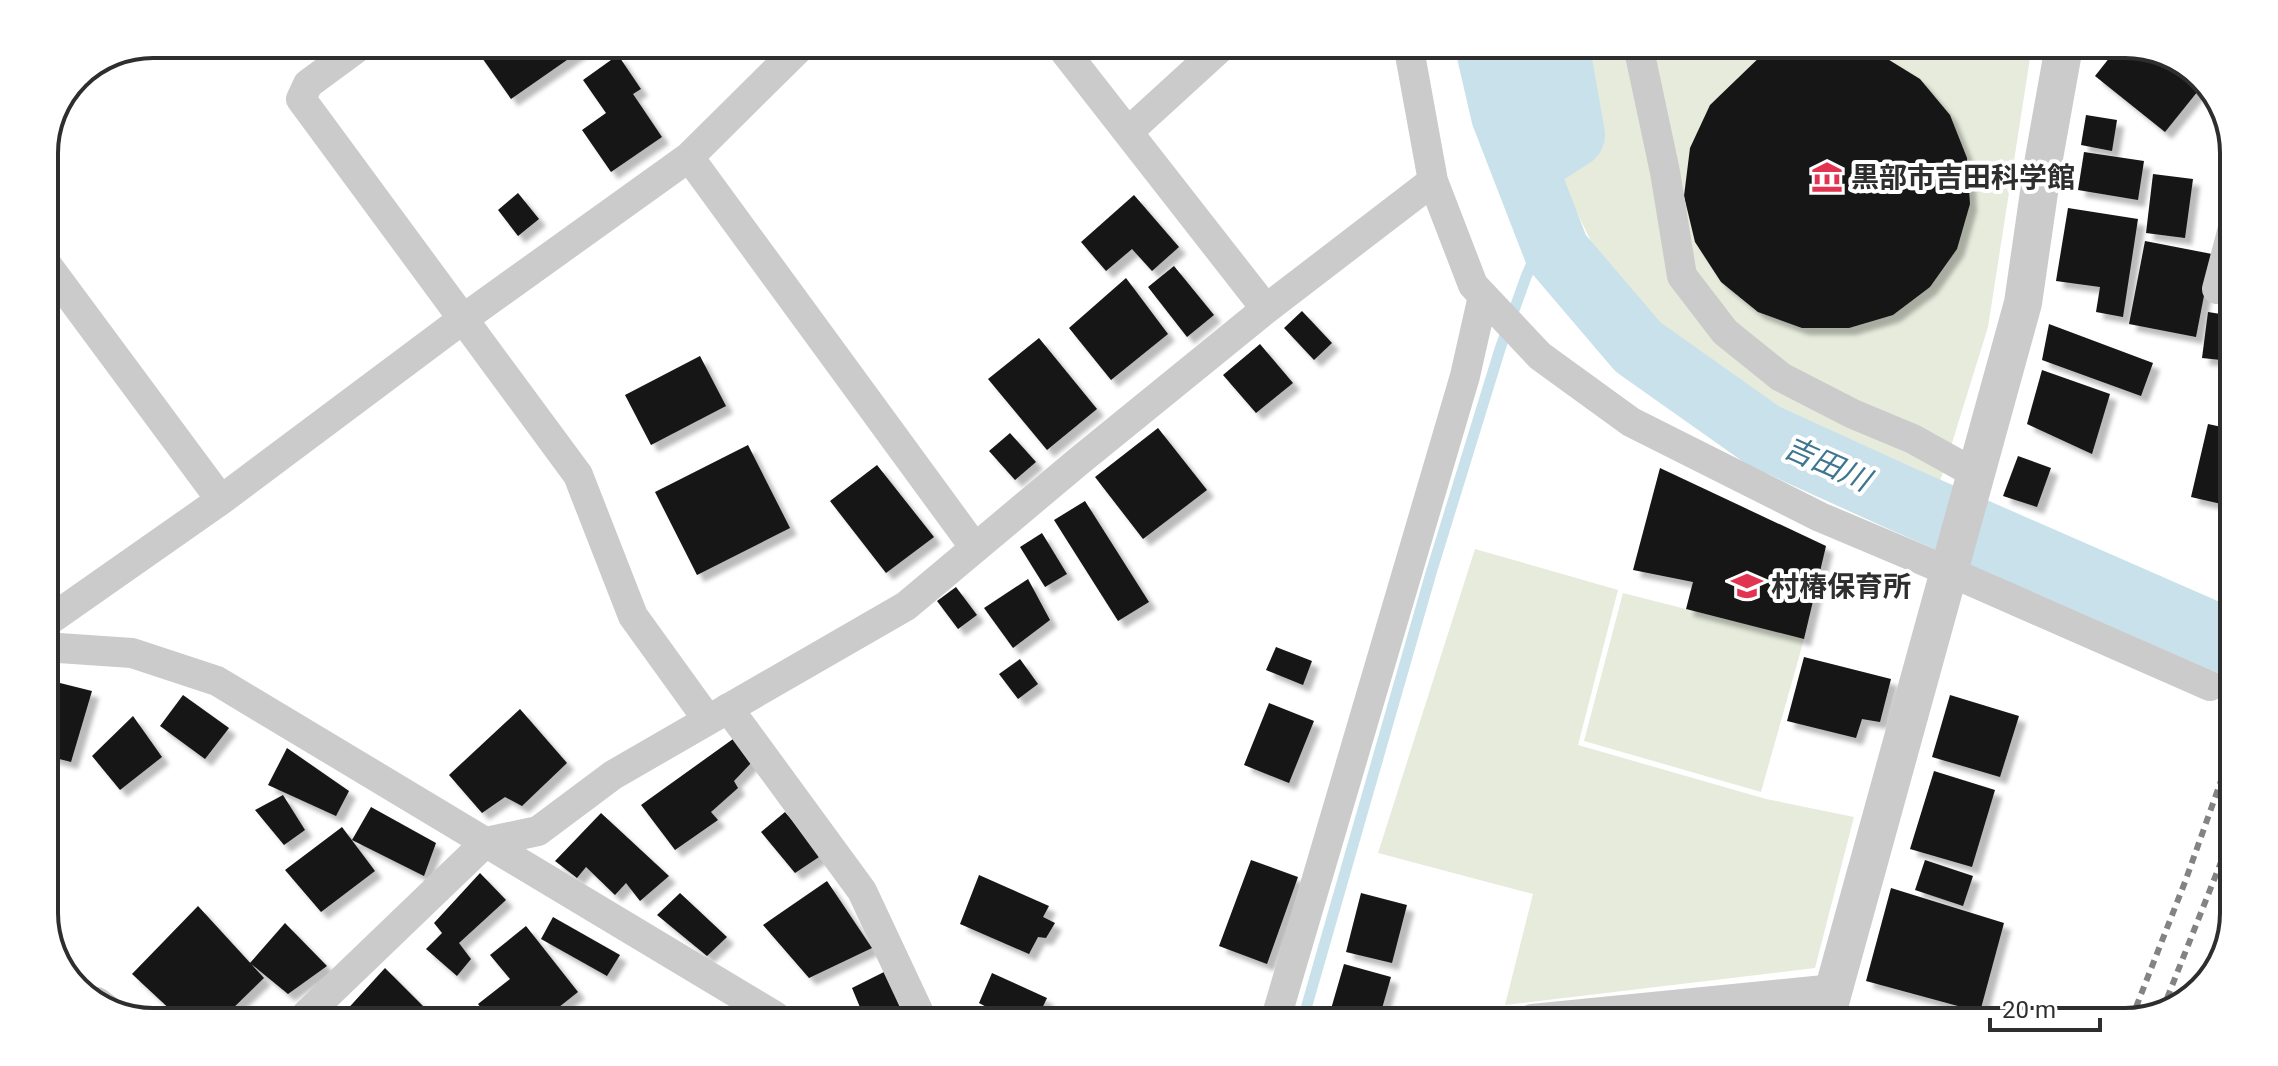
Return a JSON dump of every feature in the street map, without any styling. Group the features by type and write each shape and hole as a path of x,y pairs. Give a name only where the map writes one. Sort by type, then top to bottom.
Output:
{"street":[{"path":"343,58 308,84 301,99 578,475 633,616 718,714 862,891 917,1008"},
{"path":"58,614 221,500 463,319 689,157 789,58"},
{"path":"1070,58 1266,309"},
{"path":"1128,132 1209,58"},
{"path":"1411,58 1433,181 1473,285 1540,356 1631,422 1820,517 1952,560 2210,686"},
{"path":"1641,58 1665,172 1682,276 1725,332 1781,377 1853,414 1913,439 1976,474"},
{"path":"1765,1008 1829,1005 2023,303 2062,58"},
{"path":"689,157 975,548"},
{"path":"313,1008 486,842 538,831 613,775 906,606 1266,309 1433,181"},
{"path":"2217,289 2220,278"},
{"path":"58,280 221,500"},
{"path":"1279,1008 1465,376 1483,296"},
{"path":"58,648 132,653 217,681 762,1008"}],"shaded area":[{"path":"1521,58 2030,58 1988,327 1939,485 1870,459 1763,406 1651,331 1596,251 1532,123"},
{"path":"1475,549 1618,590 1578,745 1766,799 1854,817 1815,968 1505,1005 1533,894 1378,853"},
{"path":"1623,593 1804,639 1761,792 1584,741"}],"building":[{"path":"482,58 570,58 511,99"},
{"path":"614,58 620,58 641,89 633,94 662,137 611,172 582,130 606,113 583,80"},
{"name":"黒部市吉田科学館","path":"1759,58 1886,58 1920,79 1950,115 1967,158 1970,204 1957,249 1930,287 1893,315 1849,328 1802,328 1758,312 1721,282 1695,242 1684,196 1690,148 1710,105"},
{"path":"2109,58 2144,60 2172,71 2197,92 2165,132 2095,76"},
{"path":"2086,115 2117,120 2112,151 2081,145"},
{"path":"2084,152 2144,161 2138,200 2078,190"},
{"path":"2153,174 2193,179 2185,238 2146,233"},
{"path":"518,193 539,219 518,236 498,210"},
{"path":"1134,195 1179,247 1152,271 1132,249 1106,271 1081,242"},
{"path":"2068,208 2138,219 2123,317 2096,312 2100,287 2056,281"},
{"path":"2145,241 2212,254 2196,337 2129,324"},
{"path":"1174,266 1214,315 1187,337 1148,287"},
{"path":"1126,278 1168,334 1111,380 1069,328"},
{"path":"1302,311 1332,343 1314,360 1284,328"},
{"path":"2208,312 2220,314 2220,360 2202,358"},
{"path":"2049,324 2153,363 2141,396 2042,360"},
{"path":"1039,338 1097,409 1047,450 988,379"},
{"path":"1260,344 1293,383 1256,413 1223,375"},
{"path":"700,356 726,406 651,445 625,395"},
{"path":"2042,370 2110,394 2092,454 2027,424"},
{"path":"2208,424 2220,427 2220,504 2191,497"},
{"path":"1158,428 1207,490 1143,539 1095,477"},
{"path":"1010,433 1036,462 1015,480 989,451"},
{"path":"748,445 790,528 697,575 655,492"},
{"path":"2018,456 2051,468 2037,507 2003,496"},
{"path":"877,465 934,537 886,573 830,501"},
{"path":"1660,468 1826,546 1804,639 1686,609 1693,582 1633,570"},
{"path":"1085,501 1149,602 1118,621 1054,520"},
{"path":"1042,533 1067,574 1045,587 1020,547"},
{"path":"1028,579 1050,620 1013,648 984,608"},
{"path":"956,587 977,615 958,629 937,601"},
{"path":"1276,647 1312,661 1303,685 1266,670"},
{"path":"1804,657 1891,679 1880,722 1862,719 1856,738 1787,721"},
{"path":"1020,659 1038,684 1018,699 999,674"},
{"path":"58,682 92,691 71,762 58,759"},
{"path":"183,695 229,728 205,759 160,726"},
{"path":"1950,695 2019,716 2000,777 1932,757"},
{"path":"1269,703 1314,721 1289,783 1244,765"},
{"path":"520,709 567,763 522,806 505,797 482,813 449,775"},
{"path":"133,716 162,757 120,790 92,756"},
{"path":"733,739 752,762 734,781 738,788 711,812 718,820 675,850 641,805"},
{"path":"287,748 349,791 336,816 268,785"},
{"path":"1934,771 1995,790 1972,867 1910,849"},
{"path":"283,795 305,830 284,845 255,810"},
{"path":"371,807 436,843 424,876 352,840"},
{"path":"785,812 822,855 795,873 761,832"},
{"path":"601,813 669,876 640,901 626,883 615,895 586,867 577,878 555,861"},
{"path":"342,827 375,871 321,912 285,870"},
{"path":"1251,860 1298,877 1267,964 1219,946"},
{"path":"1925,860 1973,876 1963,906 1915,890"},
{"path":"480,873 506,900 459,943 471,959 457,976 426,949 442,933 434,923"},
{"path":"979,875 1049,906 1043,917 1055,923 1046,938 1038,937 1029,954 960,924"},
{"path":"827,881 872,948 809,978 763,925"},
{"path":"1891,888 2004,923 1981,1008 1965,1008 1866,981"},
{"path":"680,893 727,937 707,956 657,915"},
{"path":"1361,893 1407,905 1392,963 1346,952"},
{"path":"198,906 264,978 233,1008 169,1008 132,974"},
{"path":"553,917 620,955 607,976 541,939"},
{"path":"285,923 327,966 288,994 250,963"},
{"path":"526,926 578,992 558,1008 481,1008 478,1004 510,979 490,955"},
{"path":"1344,964 1391,977 1382,1008 1331,1008"},
{"path":"385,968 425,1008 348,1008"},
{"path":"884,972 902,1008 860,1008 852,988"},
{"path":"992,973 1047,998 1042,1008 988,1008 979,1003"}],"waterway":[{"name":"吉田川","path":"1491,58 1504,115 1557,252 1638,347 1764,436 2220,638"},
{"name":"吉田川","path":"1524,166 1572,135 1558,58"},
{"path":"1306,1008 1431,573 1500,349 1547,228"}],"railway":[{"path":"2136,1007 2220,784"},
{"path":"2167,998 2220,865"}],"place":[{"name":"黒部市吉田科学館","path":"1827,177"},
{"name":"村椿保育所","path":"1747,586"}]}
